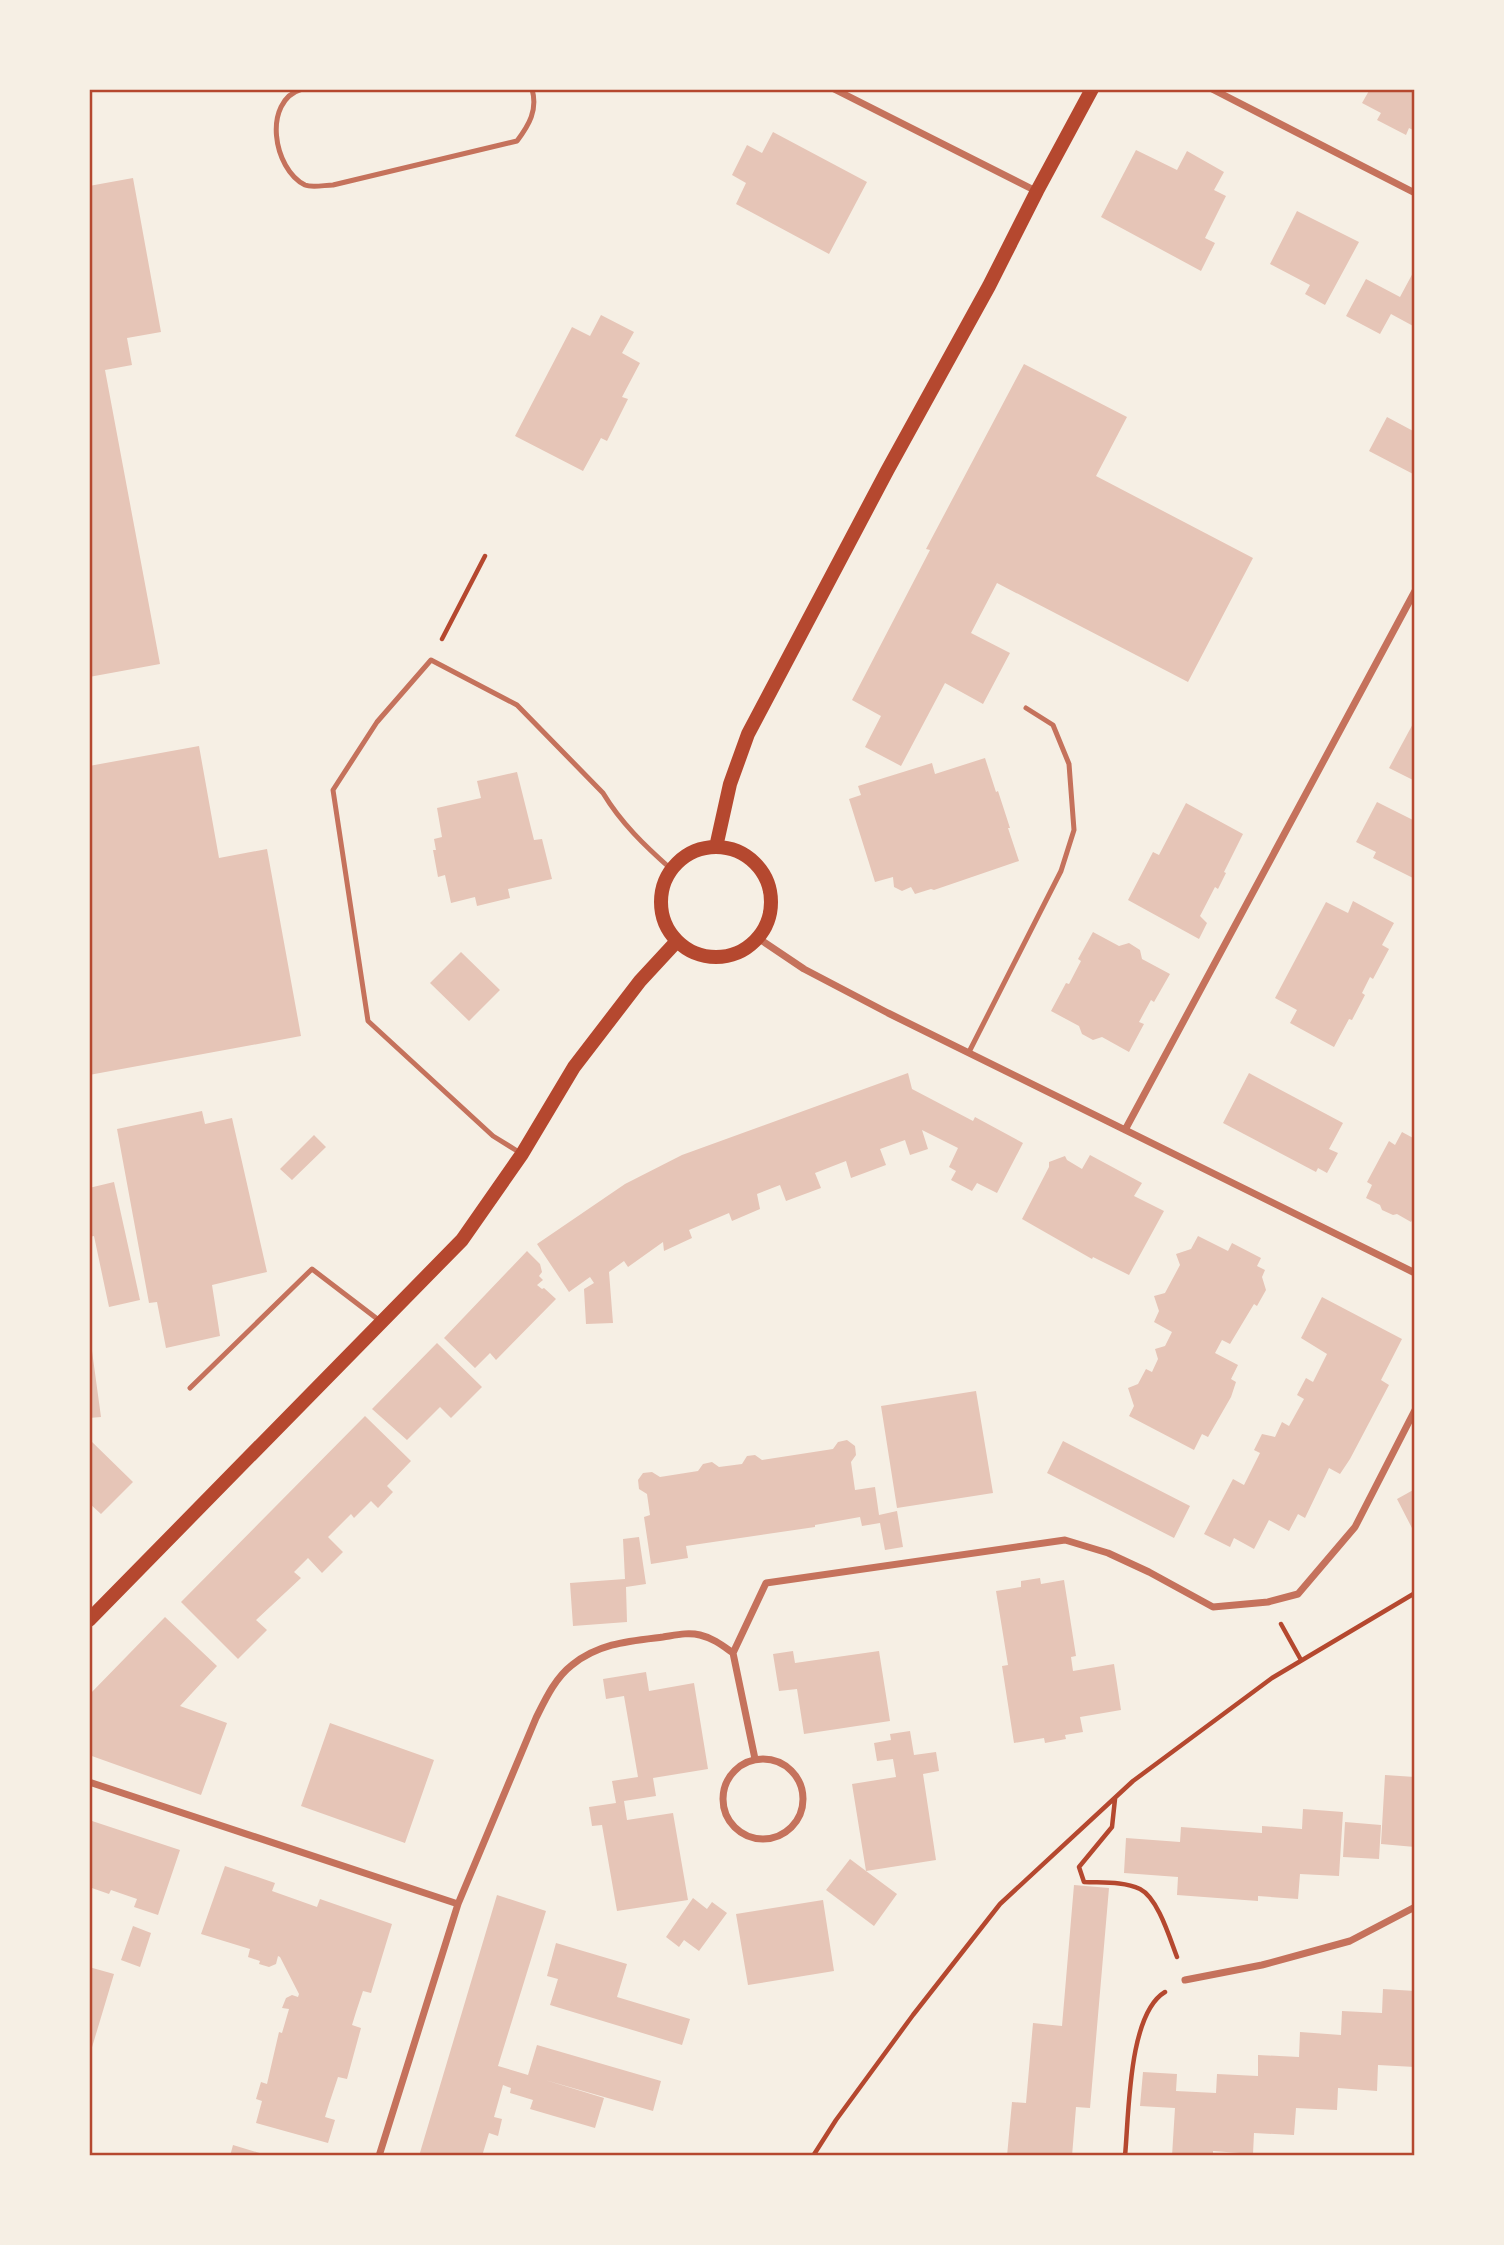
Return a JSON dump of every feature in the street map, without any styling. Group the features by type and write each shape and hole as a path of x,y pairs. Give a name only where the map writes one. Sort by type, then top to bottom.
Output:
{"main road":[{"path":"716,847 730,784 747,734 1092,89"},
{"path":"716,847 733,849 749,858 761,871 769,887 771,905 767,922 758,938 744,950 727,956 709,957 691,952 677,941 662,914 662,890 671,869 691,853 716,847"},
{"path":"89,1619 462,1240 522,1154 574,1067 640,981 677,941"}],"street":[{"path":"834,89 1037,191"},
{"path":"1212,89 1415,193"},
{"path":"1125,1130 1415,591"},
{"path":"758,938 804,969 1415,1273"},
{"path":"755,1759 733,1653 766,1583 1065,1540 1108,1553 1149,1572 1213,1608 1268,1602 1298,1594 1355,1527 1415,1410"},
{"path":"379,2156 458,1904 549,1693 570,1666 593,1651 617,1642 689,1633 704,1635 733,1653"},
{"path":"755,1759 782,1763 799,1783 801,1810 795,1822 785,1832 774,1837 761,1839 737,1830 724,1808 722,1795 726,1782 743,1764 755,1759"},
{"path":"89,1782 458,1904"},
{"path":"1185,1980 1262,1965 1350,1941 1415,1907"}],"lane":[{"path":"302,89 288,95 278,112 276,130 281,155 295,177 308,187 333,185 517,141 531,123 535,99 532,89"},
{"path":"522,1154 493,1136 368,1021 333,790 377,722 431,660 517,705 603,793 639,840 671,869"},
{"path":"968,1052 1061,871 1074,830 1069,764 1053,725 1026,708"},
{"path":"190,1388 312,1269 383,1323"}],"path":[{"path":"431,660 485,556"},
{"path":"813,2156 905,2025 1000,1904 1133,1782 1272,1678 1415,1593"},
{"path":"1268,1602 1301,1660"},
{"path":"1115,1799 1112,1827 1079,1867 1084,1882 1126,1884 1143,1890 1164,1920 1185,1980 1154,1998 1136,2040 1125,2156"}],"building":[{"path":"1370,89 1415,89 1415,131 1409,128 1406,135 1377,120 1381,113 1362,103"},
{"path":"773,132 867,182 829,254 736,204 746,183 732,175 747,145 762,153"},
{"path":"1136,150 1177,170 1187,151 1224,172 1214,190 1226,196 1205,238 1215,243 1201,271 1101,217"},
{"path":"133,178 161,332 127,338 132,365 105,370 160,664 89,677 89,186"},
{"path":"1297,211 1359,242 1325,305 1305,294 1310,285 1270,264"},
{"path":"1415,269 1415,327 1391,314 1380,334 1346,316 1366,279 1400,297"},
{"path":"601,315 634,332 622,353 640,363 622,397 628,399 607,441 601,438 583,471 515,436 572,327 590,336"},
{"path":"1024,364 1127,417 1096,476 1253,558 1188,682 997,583 971,633 1010,653 983,704 945,683 901,766 865,747 881,716 852,700 930,550 926,549"},
{"path":"1387,417 1415,432 1415,475 1369,451"},
{"path":"1415,720 1415,781 1389,768"},
{"path":"199,746 219,858 267,849 301,1036 89,1075 89,766"},
{"path":"985,758 1019,861 915,894 911,887 902,891 894,887 893,877 875,882 849,799 861,795 858,786 932,763 935,774"},
{"path":"517,772 534,840 542,839 552,879 508,889 510,898 477,906 475,897 451,903 445,875 438,877 433,850 436,850 434,839 442,837 437,808 481,798 477,781"},
{"path":"1377,802 1415,821 1415,879 1373,858 1376,852 1356,842"},
{"path":"1186,803 1243,834 1218,889 1215,887 1200,916 1207,923 1199,939 1128,900 1153,852 1159,855"},
{"path":"1353,901 1394,923 1382,945 1389,949 1373,979 1370,977 1362,993 1365,995 1334,1047 1290,1023 1297,1010 1275,998 1326,902 1348,913"},
{"path":"1093,932 1119,946 1129,943 1140,950 1142,959 1170,974 1139,1022 1144,1024 1129,1052 1102,1037 1093,1040 1082,1034 1079,1026 1051,1011 1066,983 1069,984 1081,961 1078,959"},
{"path":"461,952 500,990 469,1021 430,983"},
{"path":"908,1073 912,1089 973,1121 975,1117 1023,1143 997,1193 977,1183 972,1191 951,1180 956,1171 949,1167 958,1148 922,1130 928,1149 910,1155 905,1140 880,1149 886,1165 851,1178 846,1161 815,1173 821,1188 786,1201 780,1185 757,1194 760,1209 732,1221 729,1213 689,1230 692,1238 664,1251 663,1242 628,1267 624,1261 609,1272 613,1323 586,1324 584,1289 594,1283 590,1277 569,1292 537,1244 625,1184 682,1155"},
{"path":"1249,1073 1343,1123 1329,1149 1338,1153 1327,1173 1318,1168 1316,1172 1223,1123"},
{"path":"202,1111 205,1124 232,1118 267,1272 212,1285 220,1336 166,1348 157,1302 149,1303 117,1129"},
{"path":"1402,1132 1415,1139 1415,1215 1411,1222 1382,1210 1380,1205 1366,1198 1372,1185 1367,1182 1389,1141 1395,1145"},
{"path":"314,1135 326,1147 292,1180 280,1169"},
{"path":"1090,1155 1142,1183 1134,1196 1164,1211 1129,1275 1093,1257 1092,1259 1022,1219 1049,1167 1049,1162 1065,1156 1082,1169"},
{"path":"114,1182 140,1300 109,1307 94,1236 89,1237 89,1188"},
{"path":"1198,1236 1228,1251 1232,1243 1261,1258 1257,1266 1265,1270 1262,1277 1266,1290 1257,1306 1254,1304 1230,1344 1222,1340 1215,1353 1238,1365 1231,1379 1236,1382 1231,1397 1208,1437 1202,1434 1194,1450 1129,1416 1134,1406 1128,1388 1138,1384 1146,1369 1152,1372 1158,1359 1155,1349 1165,1346 1172,1332 1154,1322 1159,1311 1154,1296 1165,1293 1180,1265 1176,1254 1191,1249"},
{"path":"527,1251 540,1264 542,1272 539,1276 543,1280 537,1285 556,1299 496,1360 490,1353 475,1368 444,1338"},
{"path":"1322,1297 1402,1339 1381,1380 1389,1385 1350,1459 1340,1474 1329,1468 1305,1518 1298,1514 1289,1531 1269,1520 1254,1549 1234,1538 1230,1547 1204,1534 1233,1479 1244,1485 1260,1453 1254,1450 1262,1434 1275,1437 1282,1422 1289,1426 1304,1399 1297,1395 1306,1378 1313,1382 1327,1354 1301,1338"},
{"path":"89,1329 101,1417 89,1418"},
{"path":"437,1343 482,1387 451,1418 440,1407 407,1440 372,1409"},
{"path":"976,1391 993,1493 897,1508 881,1406"},
{"path":"365,1416 411,1461 387,1486 393,1492 378,1508 371,1501 354,1518 351,1514 328,1537 343,1552 322,1573 308,1558 294,1572 301,1578 256,1620 267,1630 238,1659 181,1602"},
{"path":"89,1439 133,1482 101,1514 89,1503"},
{"path":"847,1440 855,1446 856,1455 851,1462 855,1490 875,1487 879,1515 897,1511 903,1547 885,1550 880,1523 862,1526 860,1517 815,1527 686,1546 688,1558 651,1564 644,1517 650,1515 647,1494 639,1489 638,1480 643,1473 652,1472 660,1477 698,1471 703,1464 712,1462 719,1467 742,1464 747,1456 755,1455 762,1460 833,1449 838,1442"},
{"path":"1063,1441 1190,1506 1174,1538 1047,1473"},
{"path":"1415,1489 1415,1529 1413,1530 1397,1499"},
{"path":"639,1537 646,1584 626,1587 627,1622 573,1626 570,1583 625,1579 623,1539"},
{"path":"1040,1578 1041,1584 1064,1580 1076,1656 1071,1657 1073,1671 1114,1664 1121,1710 1080,1717 1083,1732 1065,1735 1066,1739 1045,1743 1044,1738 1014,1743 1002,1666 1008,1665 996,1591 1021,1587 1021,1581"},
{"path":"165,1617 217,1666 180,1706 227,1723 201,1795 89,1755 89,1695"},
{"path":"793,1651 795,1663 879,1651 890,1721 804,1734 797,1689 779,1691 773,1654"},
{"path":"646,1672 649,1691 694,1683 708,1769 653,1778 656,1796 624,1801 627,1820 673,1813 688,1900 617,1911 602,1825 592,1826 589,1807 616,1803 612,1781 638,1777 624,1696 606,1699 603,1679"},
{"path":"330,1723 434,1760 405,1843 301,1806"},
{"path":"910,1731 914,1755 936,1752 939,1771 923,1774 936,1860 866,1871 852,1784 896,1777 893,1759 877,1761 874,1743 891,1740 890,1734"},
{"path":"1385,1775 1415,1777 1415,1847 1381,1844"},
{"path":"1303,1809 1343,1812 1339,1876 1300,1874 1298,1899 1258,1896 1258,1901 1177,1895 1178,1877 1124,1873 1126,1838 1180,1842 1181,1827 1262,1833 1262,1826 1302,1829"},
{"path":"89,1820 180,1850 158,1915 134,1907 137,1899 111,1890 109,1894 89,1887"},
{"path":"1345,1822 1381,1825 1379,1859 1343,1857"},
{"path":"850,1859 897,1894 874,1926 826,1890"},
{"path":"225,1866 275,1883 272,1891 317,1907 320,1899 392,1924 371,1993 363,1991 352,2025 361,2028 347,2079 338,2077 325,2117 335,2120 328,2143 256,2123 262,2101 256,2099 261,2082 267,2084 279,2032 282,2033 289,2009 282,2008 286,1998 292,1995 298,1997 299,1994 280,1957 278,1956 276,1964 269,1967 248,1957 250,1949 201,1934"},
{"path":"1074,1885 1109,1888 1090,2108 1076,2107 1072,2156 1007,2156 1012,2102 1026,2103 1033,2023 1062,2026"},
{"path":"497,1895 546,1911 498,2066 528,2075 537,2045 661,2081 653,2111 545,2080 604,2098 595,2128 530,2109 533,2100 510,2093 511,2088 503,2085 494,2117 502,2119 498,2136 489,2133 482,2156 419,2156"},
{"path":"693,1898 707,1909 712,1902 727,1913 699,1951 684,1940 679,1947 666,1937"},
{"path":"823,1900 834,1971 748,1985 736,1914"},
{"path":"133,1926 151,1933 140,1967 121,1960"},
{"path":"556,1943 627,1964 617,1997 690,2019 682,2045 550,2005 558,1979 547,1976"},
{"path":"89,1967 114,1974 90,2054 89,2054"},
{"path":"1383,1989 1415,1991 1415,2067 1378,2065 1377,2091 1338,2088 1337,2110 1296,2108 1294,2135 1254,2133 1253,2154 1213,2151 1213,2156 1172,2156 1175,2108 1140,2106 1143,2072 1177,2074 1176,2091 1216,2093 1217,2074 1258,2076 1258,2055 1299,2057 1300,2032 1341,2035 1342,2011 1382,2013"},
{"path":"233,2145 266,2155 266,2156 230,2156"}]}
